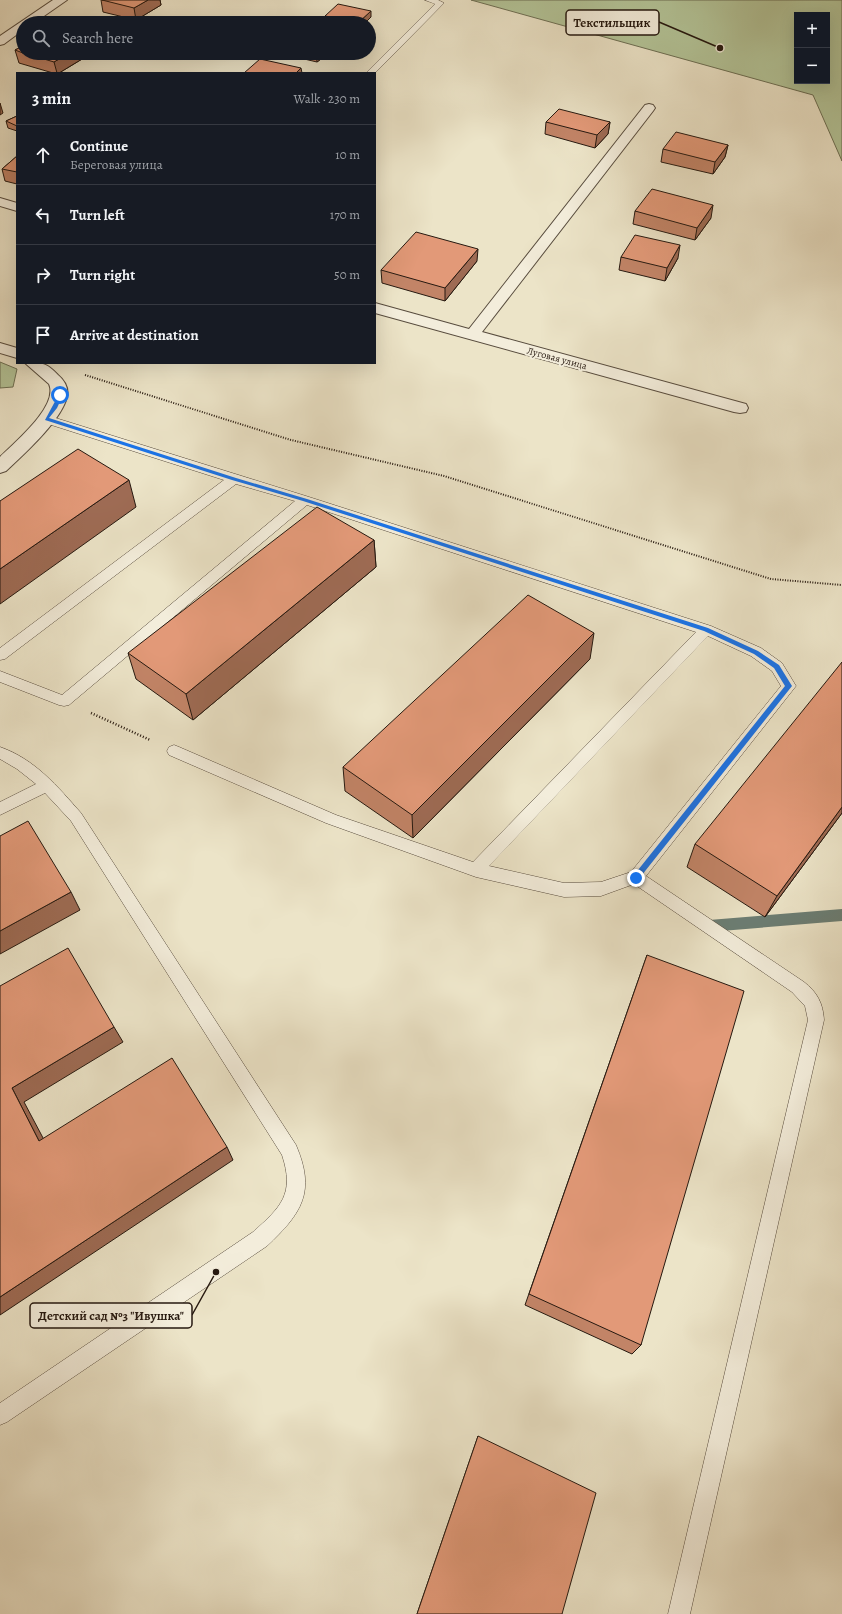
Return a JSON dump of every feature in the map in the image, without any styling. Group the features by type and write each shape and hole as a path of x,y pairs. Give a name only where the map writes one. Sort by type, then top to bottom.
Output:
{"street":[{"path":"37,16 61,0"},
{"path":"0,41 16,30"},
{"path":"472,335 650,108"},
{"path":"0,202 16,207"},
{"name":"Луговая улица","path":"376,308 740,408"},
{"path":"0,348 16,353"},
{"path":"0,467 46,419 54,408 60,395 59,387 53,379 34,364"}],"lane":[{"path":"371,72 440,3 429,0"},
{"path":"46,419 305,500 706,630 756,652 776,667 789,686 636,878 601,889 564,890 476,870 331,819 174,751"},
{"path":"0,655 234,479"},
{"path":"0,676 64,701 305,500"},
{"path":"476,870 706,630"},
{"path":"0,753 28,768 47,785 80,824 290,1151 297,1174 294,1201 279,1222 260,1239 0,1416"},
{"path":"0,809 47,785"},
{"path":"636,878 798,987 808,996 815,1007 816,1020 679,1614"}],"path":[{"path":"79,373 291,440 444,476 772,579 842,585"},
{"path":"64,701 174,751"}],"green space":[{"path":"471,0 842,0 842,161 813,95"},
{"path":"0,362 17,369 13,387 0,388"}],"building":[{"path":"102,0 148,0 134,8"},
{"path":"338,4 371,11 366,16 325,16"},
{"path":"259,60 301,68 297,72 245,72"},
{"path":"559,109 610,122 597,135 546,122"},
{"path":"16,116 16,126 6,121"},
{"path":"676,132 728,145 715,162 663,149"},
{"path":"16,157 16,172 2,169"},
{"path":"652,189 713,205 697,228 635,211"},
{"path":"416,232 478,249 445,288 381,270"},
{"path":"635,235 680,245 667,268 621,257"},
{"path":"78,449 129,480 0,569 0,501"},
{"path":"317,507 374,540 186,694 128,653"},
{"path":"528,595 594,633 412,815 343,767"},
{"path":"842,662 842,807 777,896 695,844"},
{"path":"28,821 71,892 0,931 0,836"},
{"path":"68,948 114,1027 12,1088 39,1141 172,1058 227,1147 0,1297 0,986"},
{"path":"647,955 744,991 641,1345 529,1294"},
{"path":"478,1436 596,1493 562,1614 417,1614"}],"waterway":[{"path":"709,926 842,915"}],"place":[{"name":"Текстильщик","path":"720,48"},
{"name":"Детский сад №3 \"Ивушка\"","path":"216,1272"}],"route":[{"path":"60,395 54,408 46,419 305,500 706,630 756,652 776,667 789,686 636,878"}]}
